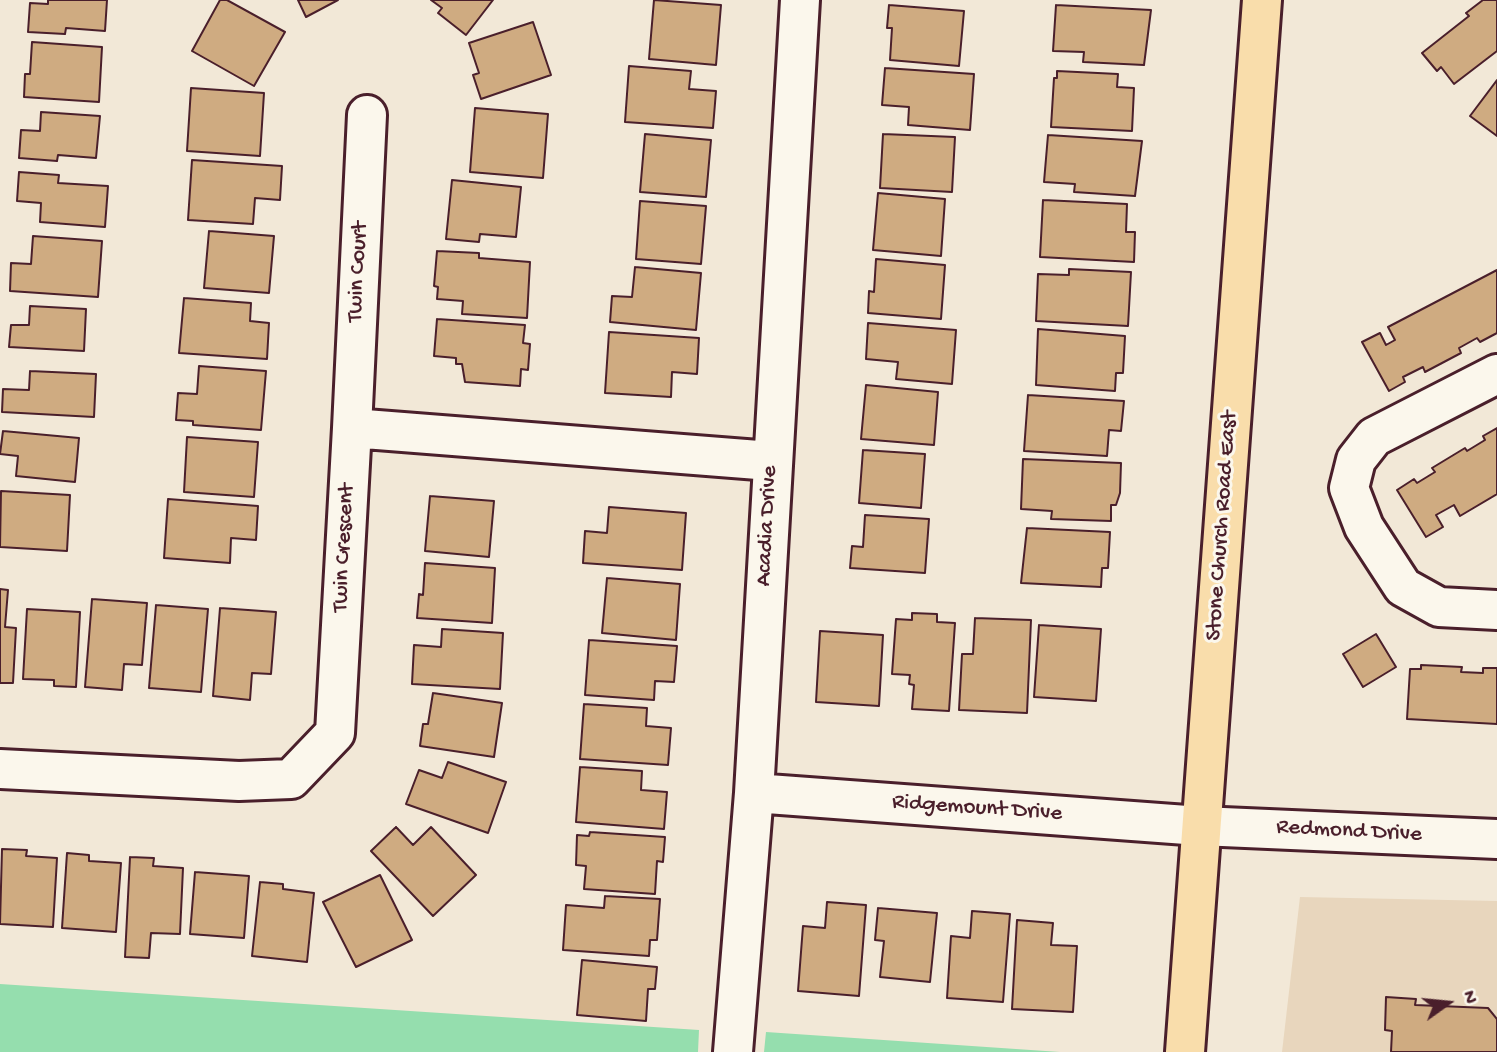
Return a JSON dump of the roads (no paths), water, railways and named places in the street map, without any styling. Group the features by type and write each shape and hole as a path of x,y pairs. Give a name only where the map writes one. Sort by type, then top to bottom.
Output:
{"main road":[{"name":"Stone Church Road East","path":"1185,1052 1262,0"}],"street":[{"name":"Acadia Drive","path":"733,1052 754,793 771,461 800,0"},
{"name":"Twin Court","path":"352,428 367,115"},
{"path":"1497,374 1374,437 1356,460 1349,488 1364,527 1403,587 1439,607 1497,610"},
{"path":"352,428 771,461"},
{"name":"Twin Crescent","path":"0,769 239,780 291,779 297,774 335,733 352,428"},
{"name":"Ridgemount Drive","path":"754,793 1200,826"},
{"name":"Redmond Drive","path":"1200,826 1497,839"}]}
